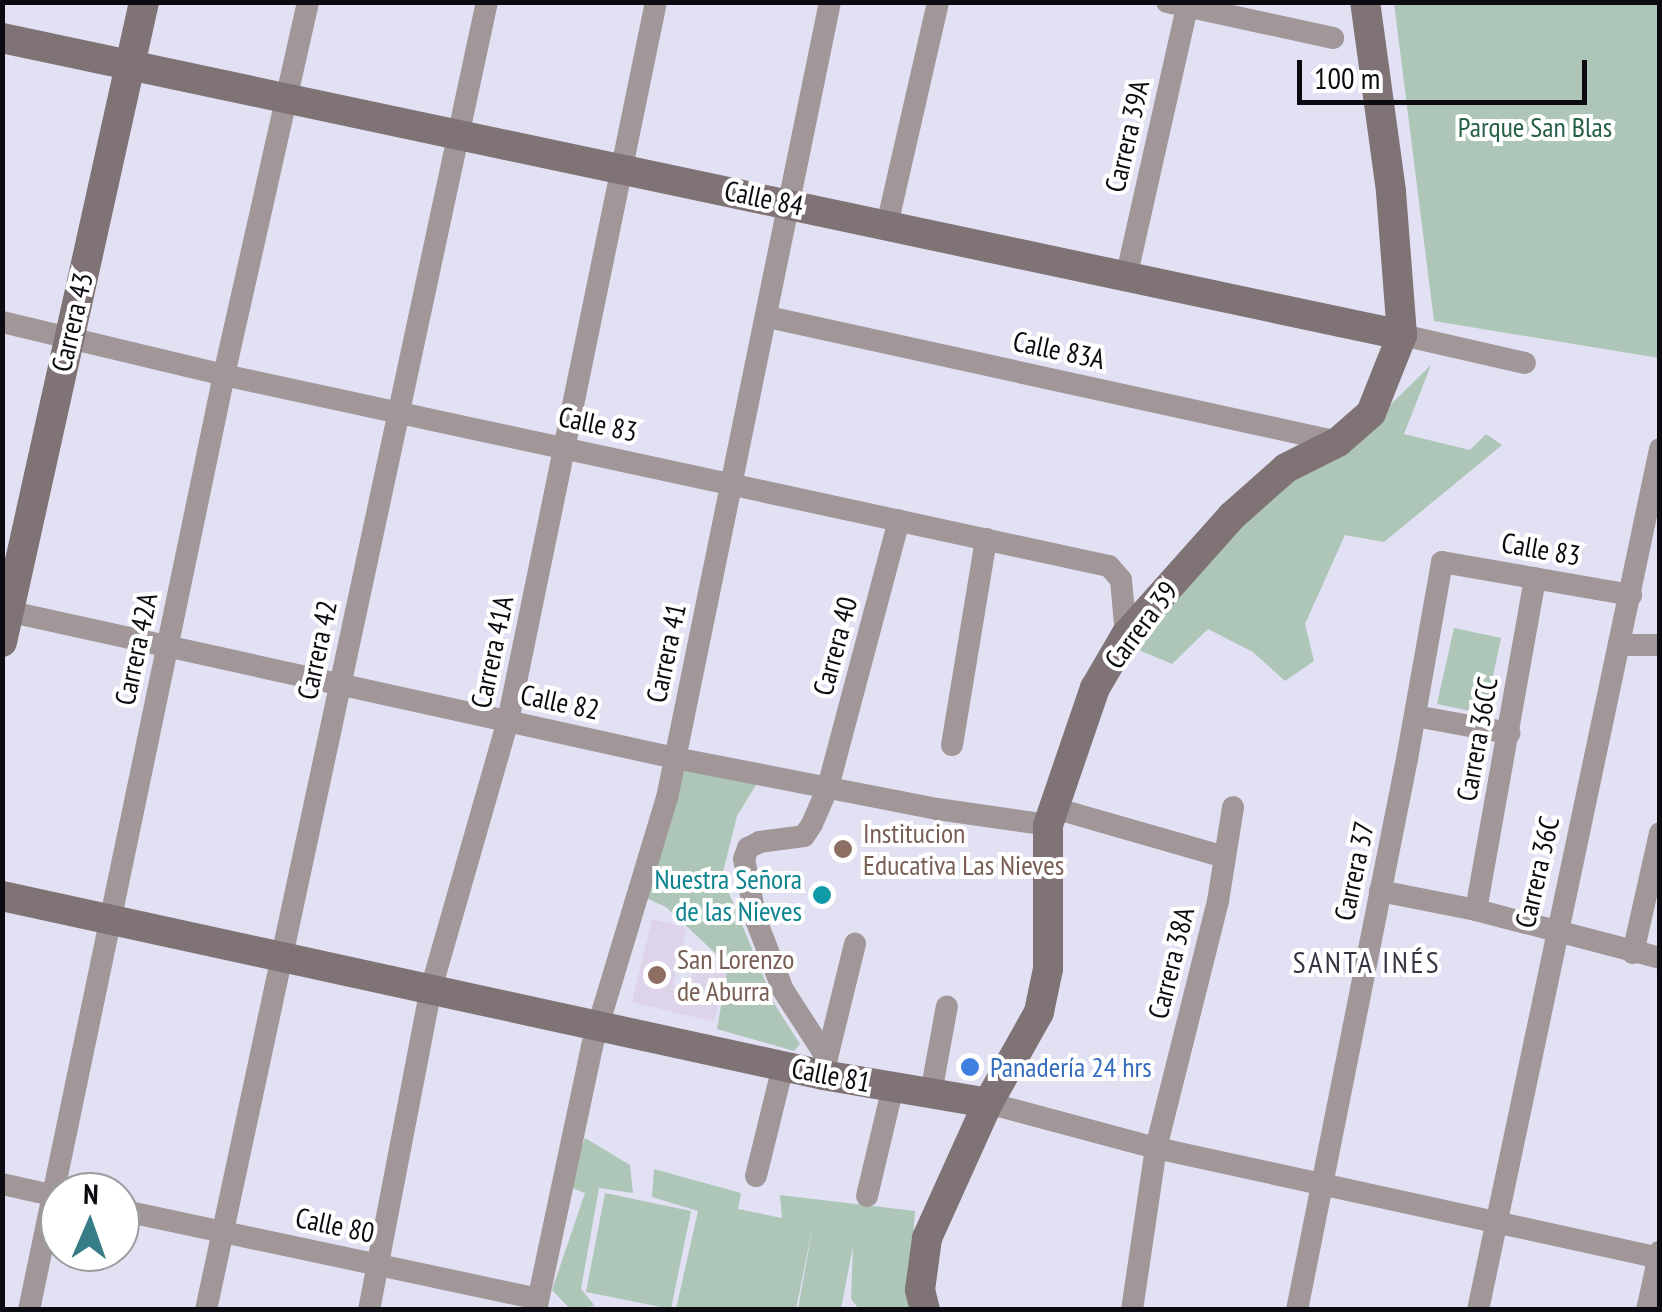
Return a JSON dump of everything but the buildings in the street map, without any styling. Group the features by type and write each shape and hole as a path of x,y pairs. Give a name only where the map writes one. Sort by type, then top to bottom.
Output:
{"street":[{"name":"Carrera 43","path":"2,642 144,2"},
{"name":"Carrera 42A","path":"61,1172 108,918 308,2"},
{"name":"Carrera 42","path":"206,1310 487,2"},
{"name":"Carrera 41A","path":"369,1310 431,989 508,721 656,2"},
{"name":"Carrera 41","path":"537,1304 598,1026 667,798 830,2"},
{"path":"887,225 938,2"},
{"name":"Carrera 39","path":"925,1310 920,1280 927,1238 988,1103 1039,1012 1044,994 1048,969 1051,817 1095,688 1126,635 1232,516 1286,468 1338,442 1371,412 1402,336 1391,191 1365,2"},
{"path":"1177,5 1334,38"},
{"name":"Carrera 39A","path":"1126,278 1177,5"},
{"name":"Calle 84","path":"2,38 1525,363"},
{"name":"Calle 83A","path":"768,317 1338,442"},
{"name":"Calle 83","path":"2,322 224,375 1109,566 1122,580 1126,635"},
{"name":"Carrera 36C","path":"1478,1310 1554,934 1619,645 1642,580 1660,448"},
{"name":"Carrera 40","path":"825,1067 784,990 756,920 744,859 748,848 760,842 804,836 828,787 900,520"},
{"path":"952,745 986,539"},
{"name":"Calle 83","path":"1442,562 1535,578 1642,580"},
{"name":"Carrera 37","path":"1297,1310 1442,562"},
{"name":"Carrera 36CC","path":"1476,910 1535,578"},
{"name":"Calle 82","path":"6,611 675,758 828,787 1051,817 1224,856"},
{"path":"1619,645 1660,645"},
{"path":"1415,716 1509,733"},
{"name":"Carrera 38A","path":"1132,1310 1156,1148 1233,807"},
{"path":"1633,953 1660,833"},
{"path":"1380,891 1476,910 1554,934 1660,958"},
{"name":"Calle 81","path":"2,896 783,1066 825,1067 893,1087 988,1103 1156,1148 1659,1256"},
{"path":"825,1067 855,944"},
{"path":"931,1093 947,1006"},
{"path":"756,1176 783,1066"},
{"path":"867,1196 893,1087"},
{"path":"2,1184 40,1192"},
{"name":"Calle 80","path":"140,1214 377,1264 537,1304"},
{"path":"1648,1310 1659,1256"},
{"name":"Carrera 42A","path":"29,1310 40,1265"}],"shaded area":[{"name":"San Lorenzo de Aburra","path":"652,919 687,928 673,985 688,989 696,957 729,965 714,1022 632,1002"}],"green space":[{"name":"Parque San Blas","path":"1394,3 1659,3 1659,358 1434,321"},
{"path":"1431,365 1404,434 1470,450 1486,434 1502,445 1384,542 1345,535 1305,624 1314,661 1285,681 1253,652 1208,629 1172,664 1127,645 1286,480 1380,415"},
{"path":"1454,628 1501,638 1485,714 1437,704"},
{"path":"680,764 759,780 737,816 722,876 775,1005 800,1044 794,1051 717,1029 728,965 666,907 644,897"},
{"path":"585,1138 630,1165 633,1193 599,1188 581,1289 595,1306 570,1309 552,1290 585,1193 567,1186"},
{"path":"654,1169 741,1193 738,1209 782,1218 780,1195 915,1211 909,1299 913,1309 859,1309 851,1299 853,1246 841,1309 798,1309 813,1225 796,1309 676,1309 698,1211 652,1197"},
{"path":"605,1193 691,1211 671,1309 586,1292"}],"place":[{"name":"Institucion Educativa Las Nieves","path":"843,849"},
{"name":"Nuestra Señora de las Nieves","path":"822,895"},
{"name":"San Lorenzo de Aburra","path":"657,975"},
{"name":"Panadería 24 hrs","path":"970,1067"}],"district":[{"name":"SANTA INÉS","path":"1367,962"}]}
